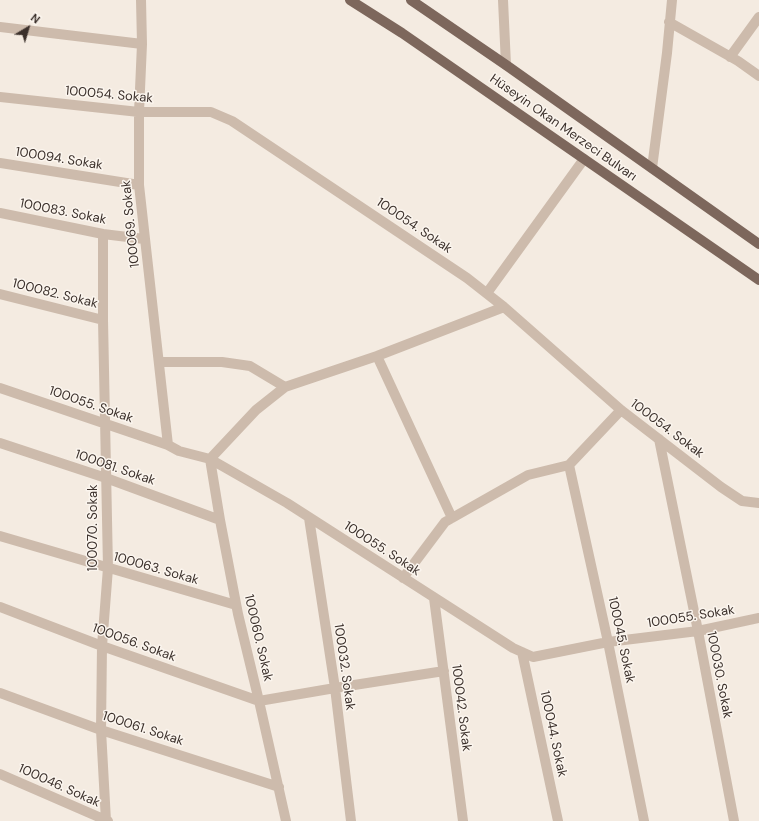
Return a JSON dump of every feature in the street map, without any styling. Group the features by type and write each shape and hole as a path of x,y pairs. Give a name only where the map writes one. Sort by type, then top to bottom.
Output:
{"main road":[{"name":"Hüseyin Okan Merzeci Bulvarı","path":"350,0 402,33 759,280"},
{"name":"Hüseyin Okan Merzeci Bulvarı","path":"411,0 506,65 759,244"}],"street":[{"name":"100069. Sokak","path":"141,0 142,44 139,112 139,185 168,445"},
{"path":"503,0 506,65"},
{"path":"652,168 667,53 672,0"},
{"path":"730,57 759,17"},
{"path":"669,22 730,57 759,76"},
{"path":"0,27 142,44"},
{"name":"100054. Sokak","path":"0,97 139,112 211,112 232,121 454,269 504,306 621,410 721,487 742,501 759,503"},
{"path":"487,293 584,158"},
{"name":"100094. Sokak","path":"0,163 139,185"},
{"name":"100083. Sokak","path":"0,213 103,234 144,239"},
{"name":"100070. Sokak","path":"103,234 103,320 108,568 102,646 101,730 107,821"},
{"name":"100082. Sokak","path":"0,294 103,320"},
{"path":"210,459 256,410 285,387 377,356 504,306"},
{"path":"377,356 452,518"},
{"path":"159,362 222,362 250,366 285,387"},
{"name":"100055. Sokak","path":"0,388 168,445 179,451 210,459 287,503 513,648 533,657 608,642 698,631 759,618"},
{"path":"404,578 445,522 528,475 569,465 621,410"},
{"name":"100030. Sokak","path":"659,439 698,631 734,821"},
{"name":"100081. Sokak","path":"0,443 106,478 220,520"},
{"name":"100060. Sokak","path":"210,459 236,605 286,821"},
{"name":"100045. Sokak","path":"569,465 608,642 644,821"},
{"name":"100032. Sokak","path":"309,518 335,688 351,821"},
{"name":"100063. Sokak","path":"0,536 236,605"},
{"name":"100042. Sokak","path":"434,598 462,821"},
{"name":"100056. Sokak","path":"0,607 102,646 259,702"},
{"name":"100044. Sokak","path":"522,652 558,821"},
{"path":"259,702 335,688 444,671"},
{"name":"100061. Sokak","path":"0,693 101,730 279,787"},
{"name":"100046. Sokak","path":"0,774 107,821"}]}
